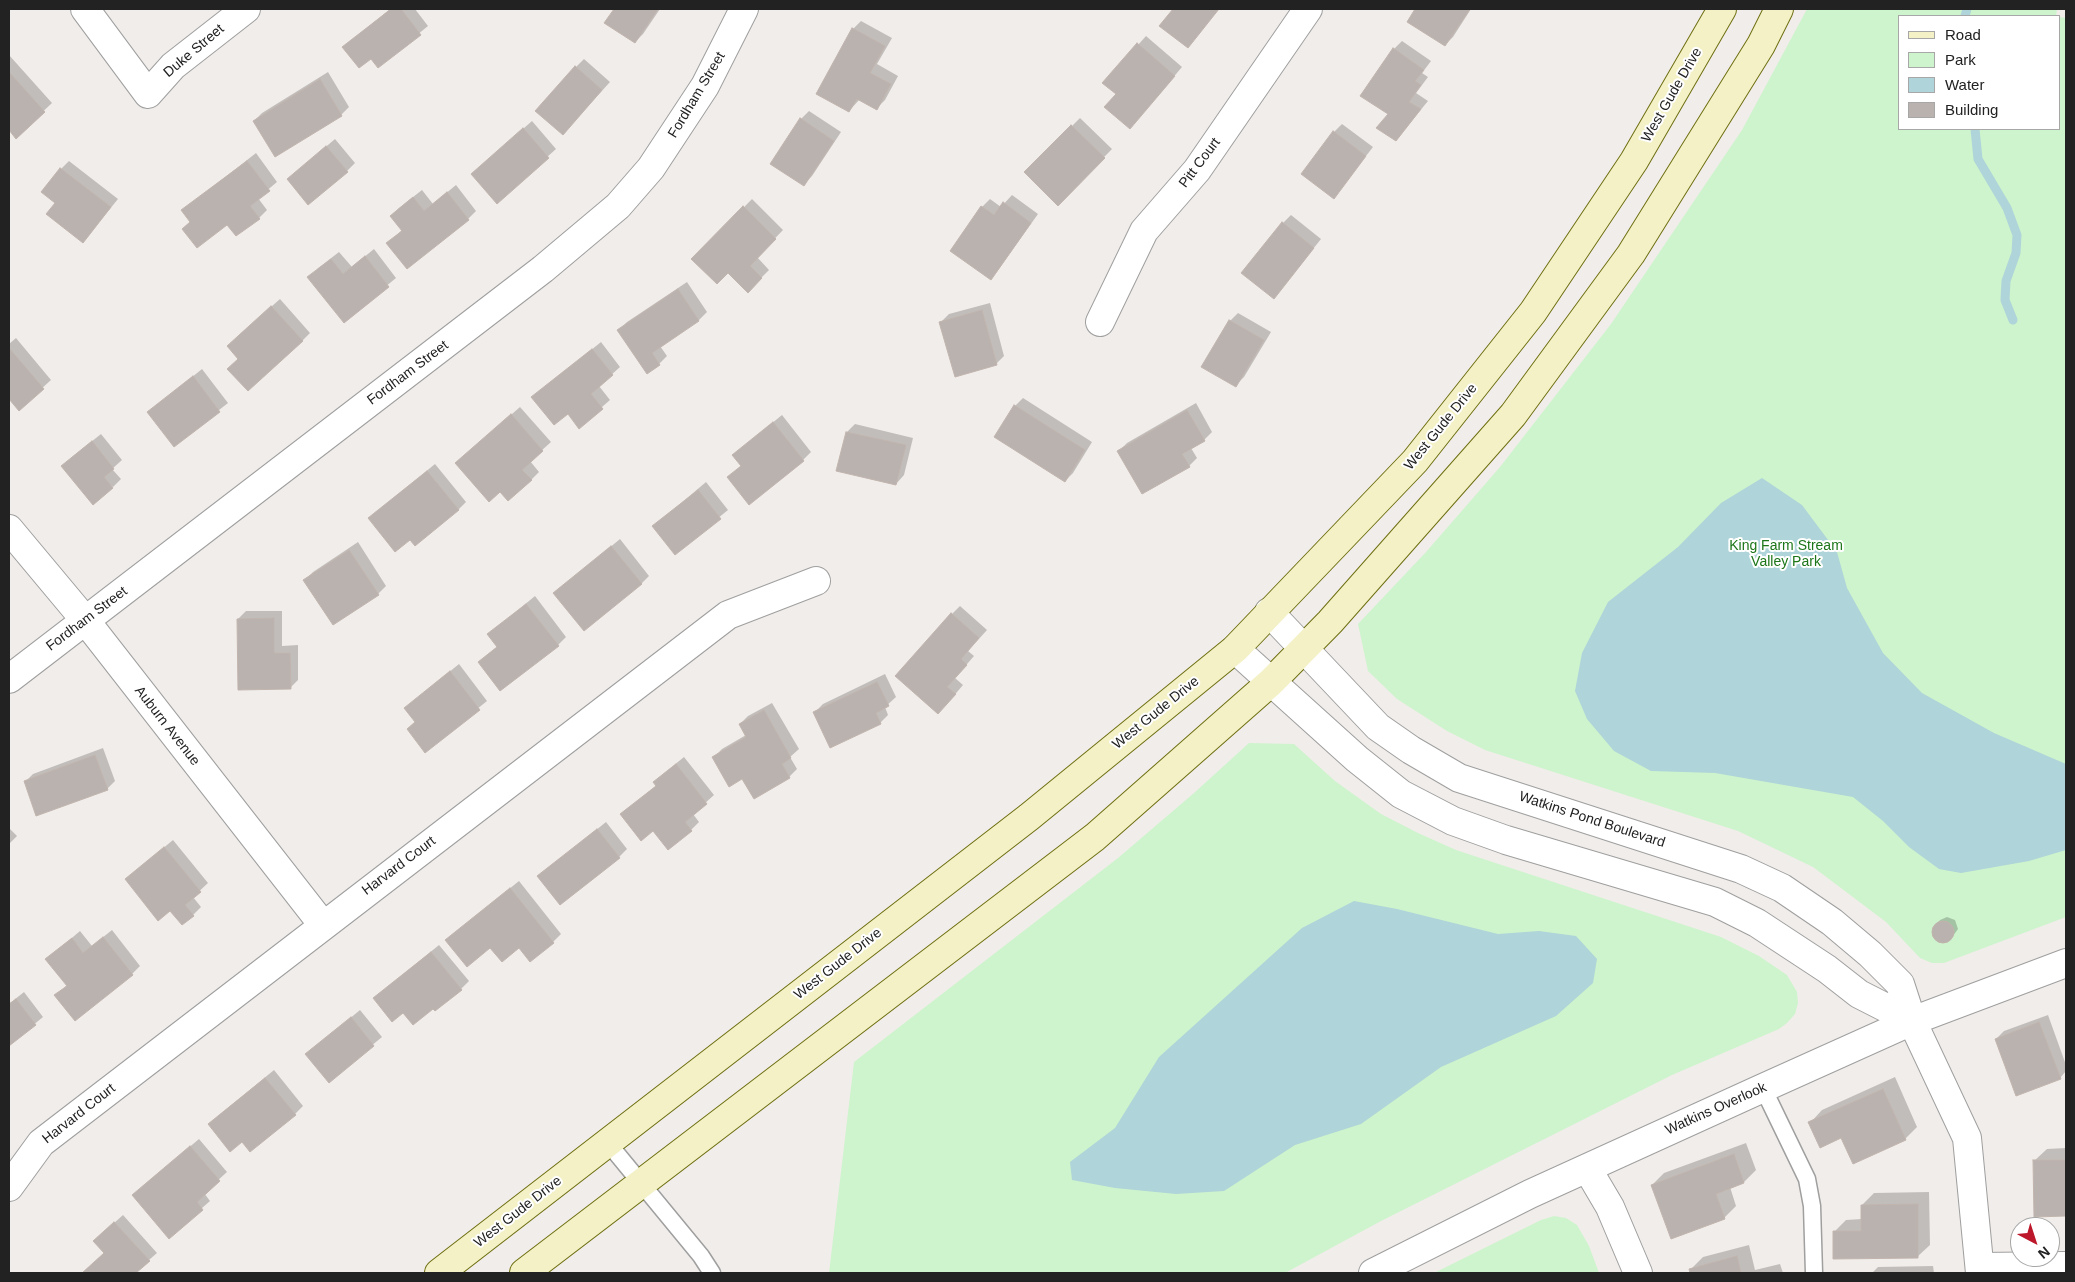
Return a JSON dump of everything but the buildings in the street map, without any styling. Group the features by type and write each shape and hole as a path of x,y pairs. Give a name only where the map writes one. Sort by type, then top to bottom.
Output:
{"main road":[{"name":"West Gude Drive","path":"439,1273 1029,817 1235,649 1415,461 1533,312 1634,161 1722,9"},
{"path":"524,1273 1095,836 1271,682 1304,649 1518,408 1631,254 1762,44 1779,9"}],"street":[{"name":"Duke Street","path":"85,9 148,94 173,66 246,9"},
{"name":"Fordham Street","path":"9,679 543,269 618,206 651,168 705,86 744,9"},
{"name":"Pitt Court","path":"1100,322 1144,232 1198,170 1308,9"},
{"name":"Auburn Avenue","path":"9,529 85,620 323,925"},
{"name":"Harvard Court","path":"9,1187 41,1143 728,615 816,581"},
{"name":"Watkins Pond Boulevard","path":"1269,612 1378,727 1411,750 1459,778 1741,869 1774,884 1832,922 1870,954 1900,984 1912,1021 1967,1138 1980,1270"},
{"path":"1235,649 1356,759 1401,794 1453,821 1506,840 1715,902 1757,923 1827,969 1859,994 1912,1021"},
{"name":"Watkins Overlook","path":"1374,1273 1530,1194 1912,1021 2066,963"},
{"path":"1586,1168 1610,1207 1638,1273"},
{"path":"1980,1270 2066,1266"}],"lane":[{"path":"1763,1088 1807,1179 1812,1206 1814,1273"},
{"path":"608,1143 701,1256 712,1273"}],"green space":[{"name":"King Farm Stream Valley Park","path":"1807,9 2057,9 2056,15 1898,15 1898,130 2060,130 2060,17 2066,18 2066,917 1944,963 1932,963 1920,958 1886,922 1813,867 1738,831 1485,750 1447,731 1397,699 1368,671 1358,624 1426,552 1500,467 1611,324 1742,130"},
{"path":"1249,743 1294,744 1335,781 1381,814 1456,850 1721,937 1759,956 1787,975 1797,992 1798,1003 1795,1014 1779,1029 1672,1075 1381,1221 1285,1273 829,1273 854,1062 1118,858"},
{"path":"1554,1216 1566,1218 1577,1225 1589,1246 1599,1273 1434,1273 1541,1220"}],"water":[{"path":"1762,478 1802,505 1837,552 1847,588 1883,653 1922,693 1994,733 2066,764 2066,850 2029,861 1961,873 1939,869 1909,847 1883,821 1853,797 1715,773 1651,771 1614,751 1587,719 1575,691 1582,653 1608,602 1678,547 1721,503"},
{"path":"1354,901 1397,909 1498,934 1539,931 1576,936 1597,959 1593,983 1556,1016 1441,1067 1361,1124 1295,1145 1224,1191 1176,1194 1115,1188 1072,1180 1070,1162 1115,1128 1159,1057 1302,928"}],"waterway":[{"path":"1965,15 1967,9"},
{"path":"1975,130 1978,159 2007,208 2017,235 2016,253 2006,281 2005,300 2013,320"}]}
